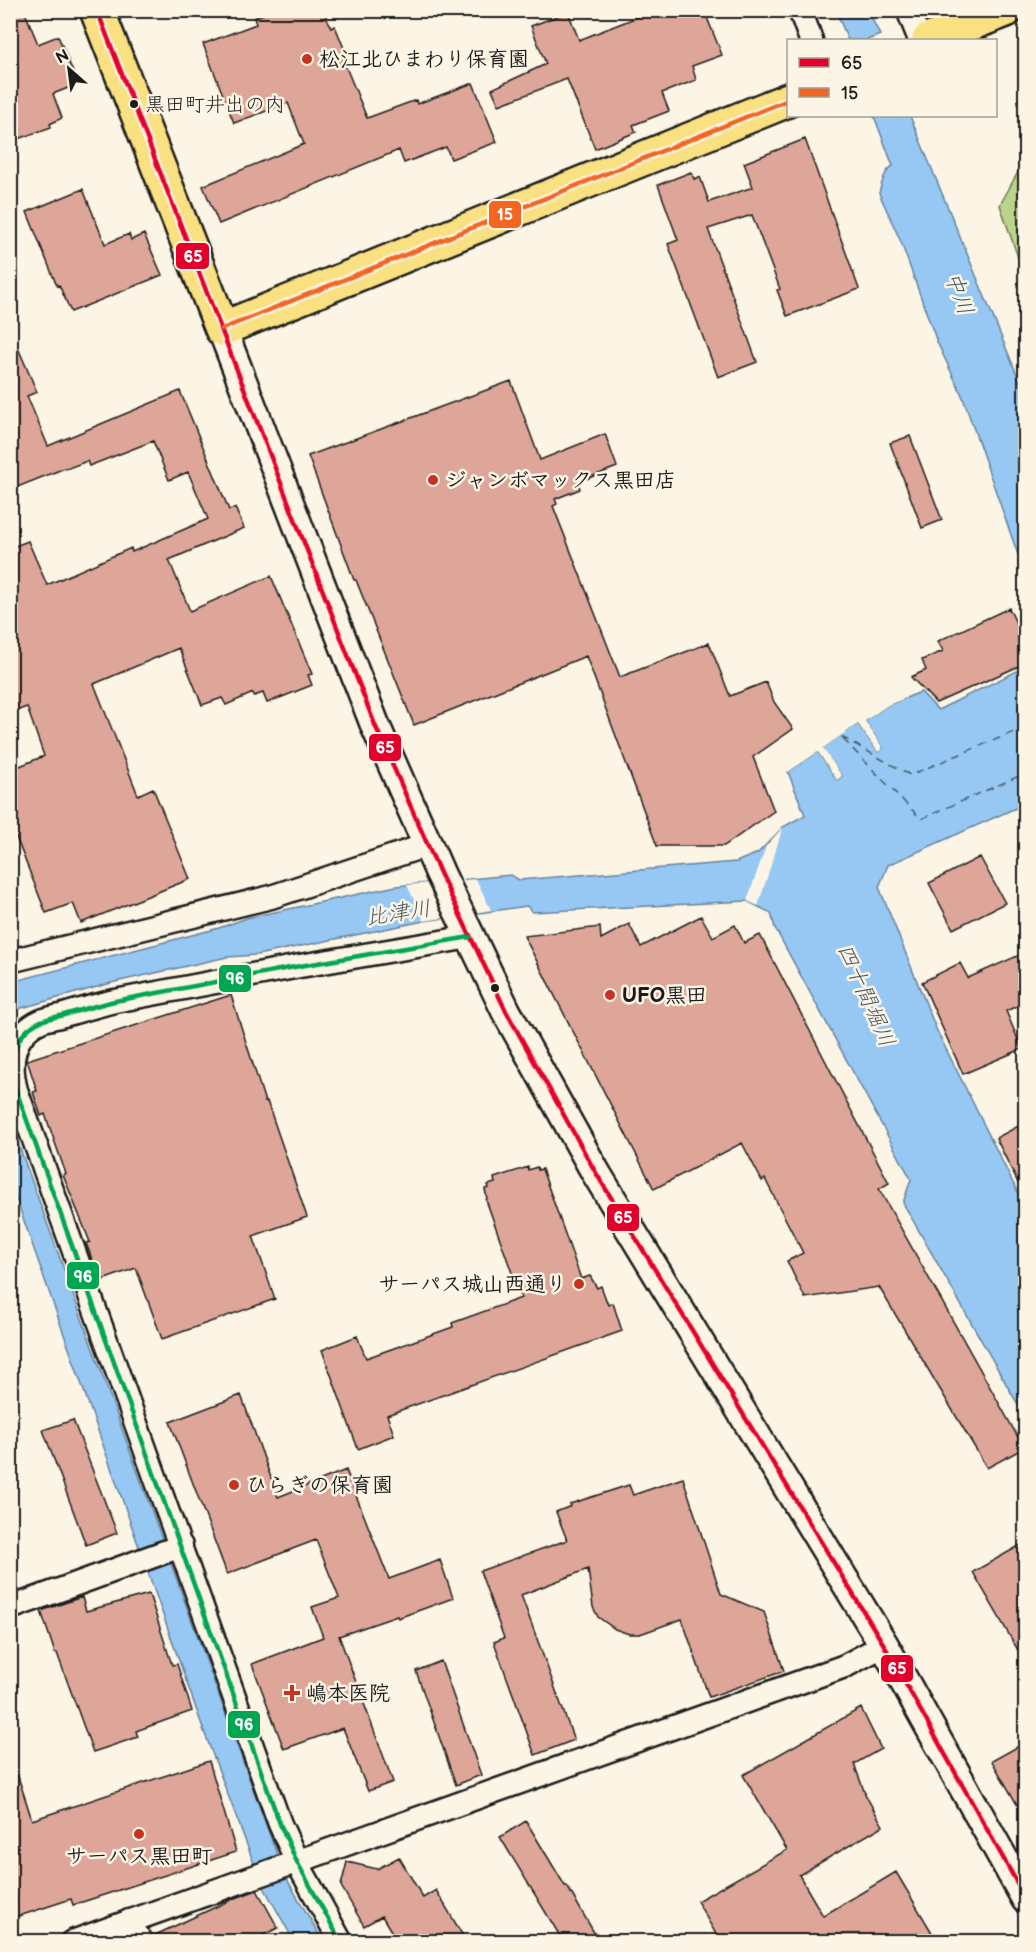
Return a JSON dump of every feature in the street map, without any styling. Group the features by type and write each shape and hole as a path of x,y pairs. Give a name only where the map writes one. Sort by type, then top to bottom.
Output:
{"main road":[{"path":"97,10 222,329 787,101"},
{"path":"932,39 1006,10"}],"street":[{"path":"800,10 811,39"},
{"path":"908,10 920,39"},
{"path":"222,329 375,725 427,845 506,1011 596,1173 884,1645 1026,1899"},
{"path":"10,961 271,897 427,845"},
{"path":"341,1941 291,1864 280,1824 177,1548 11,1072 16,1045 24,1034 41,1021 115,1001 300,966 466,929"},
{"path":"10,1608 177,1548"},
{"path":"72,1941 845,1666 884,1645"},
{"path":"129,1921 141,1941"}],"green space":[{"path":"1025,159 1025,278 1000,205"}],"water":[{"path":"836,11 868,11 880,35 870,39 848,39"},
{"name":"中川","path":"874,117 910,117 1025,394 1025,568 1017,552 962,395 937,342 901,242 879,193 885,174 893,166"},
{"path":"1025,667 1025,804 888,865 879,887 937,1031 1025,1207 1025,1417 903,1203 911,1179 775,928 771,913 747,901 532,912 527,906 424,921 257,955 227,957 115,982 11,1011 11,982 219,928 247,918 396,886 511,875 519,880 736,862 758,853 783,827 805,815 788,772 818,752 837,780 842,776 822,748 858,724 878,752 883,748 865,721 888,705 921,692 938,710"},
{"path":"10,1121 273,1844 289,1883 323,1941 294,1941 261,1882 205,1734 11,1184"}],"pier":[{"path":"905,695 906,698 888,705 865,721 883,748 878,752 858,724 823,748 842,776 837,780 818,752 788,772 787,769 816,749 820,749 821,746 858,721 879,748 862,719 886,702"},
{"path":"783,827 758,906 747,901 766,846"},
{"path":"476,879 491,910 424,921 407,885"}],"building":[{"path":"10,10 24,10 38,44 58,36 78,84 53,94 62,118 50,124 51,127 10,142"},
{"path":"272,10 323,10 331,28 335,26 348,58 343,60 367,118 416,100 417,104 473,83 497,142 451,159 446,147 404,163 399,150 219,224 203,186 304,144 288,103 234,123 203,44 256,24 254,18"},
{"path":"655,10 704,10 722,55 692,66 696,80 662,93 669,111 633,125 636,132 595,149 567,79 499,105 492,89 546,64 531,26 568,12 579,40"},
{"path":"805,139 859,289 787,316 777,290 780,289 752,215 708,229 757,362 718,377 668,244 678,240 658,185 691,172 694,179 700,177 709,202 753,187 744,163"},
{"path":"83,189 105,244 129,234 131,240 144,234 162,275 71,312 59,285 57,286 27,212"},
{"path":"10,329 37,392 27,396 48,446 180,391 229,510 235,508 244,528 169,560 190,611 271,576 312,674 308,675 312,685 267,703 263,693 254,696 253,693 226,705 222,698 202,705 179,648 94,684 138,795 153,788 190,879 81,923 73,903 46,913 10,822 10,770 44,756 27,707 10,713 10,548 28,541 47,585 131,548 132,552 208,519 188,472 169,480 153,441 89,466 87,461 65,468 10,490"},
{"path":"511,381 540,460 605,434 617,467 578,482 580,489 555,499 557,504 553,506 620,677 709,643 730,696 766,682 774,702 793,729 753,757 774,811 724,846 657,846 586,656 414,725 356,580 354,580 308,456"},
{"path":"910,436 942,520 922,528 890,443"},
{"path":"1009,608 1026,644 1026,663 936,703 911,677 926,670 922,660 943,651 938,641"},
{"path":"980,857 1005,903 953,929 929,883"},
{"path":"701,916 713,937 735,925 744,943 760,935 889,1183 879,1189 1024,1448 987,1468 879,1287 805,1298 787,1261 803,1253 765,1179 762,1181 742,1143 654,1189 524,936 600,927 601,939 629,924 641,947"},
{"path":"1026,952 1026,1002 1006,1011 1022,1049 963,1074 922,982 960,963 968,978"},
{"path":"231,995 265,1102 267,1101 307,1217 253,1236 275,1299 162,1339 136,1268 100,1281 86,1243 90,1242 63,1175 66,1174 45,1114 41,1116 33,1092 37,1091 27,1060"},
{"path":"1026,1122 1026,1199 996,1138"},
{"name":"サーパス城山西通り","path":"528,1167 528,1170 537,1167 538,1170 542,1169 581,1279 590,1276 597,1288 601,1286 608,1305 613,1303 622,1331 387,1415 394,1435 358,1449 322,1350 357,1336 366,1358 453,1327 452,1323 521,1298 486,1200 485,1189 489,1188 488,1185 495,1183 494,1178"},
{"path":"241,1395 278,1497 346,1470 389,1579 440,1560 453,1598 339,1636 393,1782 368,1791 343,1728 284,1749 252,1664 323,1637 312,1607 339,1598 316,1540 227,1574 170,1422"},
{"path":"73,1420 117,1533 86,1545 43,1430"},
{"path":"683,1478 721,1594 764,1612 784,1671 709,1697 682,1619 640,1634 629,1634 615,1629 598,1617 593,1607 588,1569 521,1595 574,1740 535,1755 494,1642 504,1638 480,1571 567,1540 556,1512 571,1506 570,1504 629,1485 633,1495"},
{"path":"1026,1542 1026,1664 973,1572"},
{"path":"149,1594 172,1665 177,1664 192,1711 136,1731 138,1737 93,1752 41,1611 82,1597 86,1611"},
{"path":"441,1661 481,1775 456,1785 416,1671"},
{"path":"861,1708 881,1749 854,1764 866,1796 883,1826 799,1875 823,1916 896,1872 937,1941 720,1941 697,1901 787,1850 743,1775"},
{"path":"1026,1742 1026,1820 992,1761"},
{"name":"サーパス黒田町","path":"209,1761 236,1852 73,1905 71,1899 10,1919 10,1767 15,1767 32,1820"},
{"path":"526,1821 599,1941 563,1941 500,1837"},
{"path":"399,1857 423,1898 436,1890 466,1941 397,1941 382,1916 364,1926 341,1886 347,1862 377,1869"},
{"path":"257,1890 278,1928 251,1941 154,1941 153,1936"}],"ferry route":[{"path":"1026,727 910,775 840,736 921,819 1026,773"}],"transit line":[{"name":"65","path":"97,10 375,725 440,873 506,1011 596,1173 884,1645 1026,1899"},
{"name":"15","path":"222,329 787,100"},
{"name":"96","path":"341,1942 297,1862 280,1824 16,1090 13,1060 18,1041 24,1033 47,1019 115,1001 470,937"}],"place":[{"name":"松江北ひまわり保育園","path":"307,59"},
{"name":"黒田町井出の内","path":"134,104"},
{"name":"ジャンボマックス黒田店","path":"433,480"},
{"name":"UFO黒田","path":"610,995"},
{"name":"サーパス城山西通り","path":"579,1284"},
{"name":"ひらぎの保育園","path":"234,1485"},
{"name":"嶋本医院","path":"292,1693"},
{"name":"サーパス黒田町","path":"139,1834"}],"water label":[{"name":"比津川","path":"398,912"},
{"name":"四十間堀川","path":"867,995"}]}
